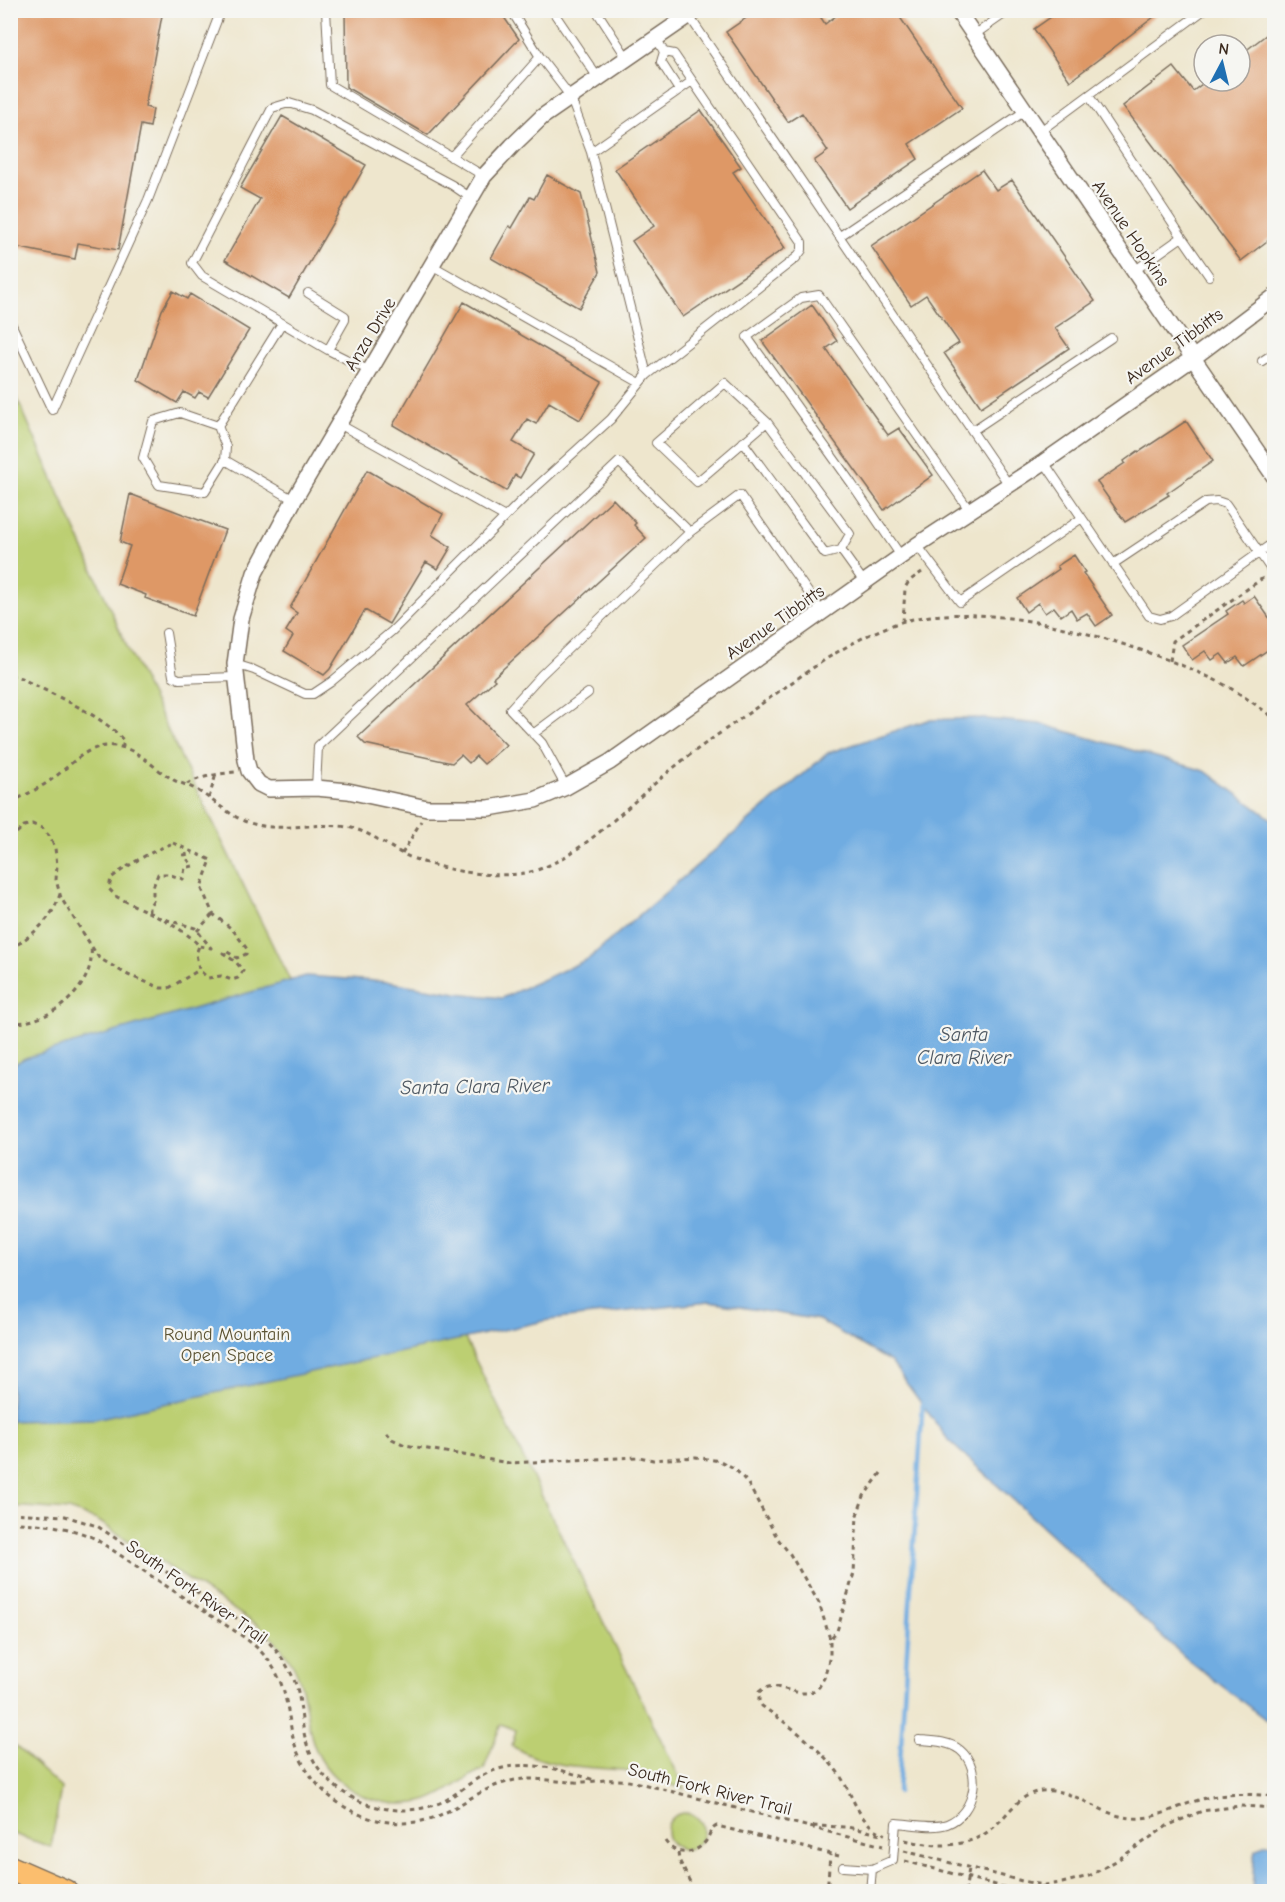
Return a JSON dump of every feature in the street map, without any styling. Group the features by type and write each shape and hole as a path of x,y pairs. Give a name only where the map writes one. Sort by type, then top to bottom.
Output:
{"main road":[{"path":"10,1868 65,1892"}],"street":[{"name":"Avenue Hopkins","path":"957,10 1192,358 1275,476"},
{"name":"Anza Drive","path":"249,771 235,671 241,619 255,573 294,500 484,176 542,117 627,58 661,45 693,13"},
{"name":"Avenue Tibbitts","path":"249,771 259,784 269,789 316,788 348,791 427,808 489,808 535,800 566,787 610,762 901,556 1044,462 1275,297"}],"lane":[{"path":"10,321 52,410 148,200 221,10"},
{"path":"326,10 330,85 484,176"},
{"path":"512,10 540,57 570,96 591,152 647,375"},
{"path":"552,10 598,78"},
{"path":"596,10 627,58"},
{"path":"974,35 1010,10"},
{"path":"1039,132 1204,10"},
{"path":"693,13 840,236 1009,485"},
{"path":"166,633 173,676 179,679 254,670 305,694 313,694 331,682 392,631 505,517 611,419 647,375 796,258 802,250 802,242 674,54 661,45"},
{"path":"661,45 661,62 679,90"},
{"path":"451,157 540,57"},
{"path":"591,152 692,81"},
{"path":"1089,96 1209,276"},
{"path":"370,372 202,276 192,263 272,108 289,103 312,110 452,185 471,198"},
{"path":"840,236 1025,111"},
{"path":"1134,271 1182,237"},
{"path":"433,266 640,383"},
{"path":"308,293 345,316 328,350"},
{"path":"901,556 747,337 801,298 819,295 970,511"},
{"path":"218,426 282,323"},
{"path":"972,430 1111,338"},
{"path":"1262,362 1275,353"},
{"path":"743,442 825,554 841,550 850,534 767,422 725,383 656,443 696,482 743,442 767,422"},
{"path":"180,413 218,426 226,447 225,460 205,492 159,485 142,458 153,421 180,413"},
{"path":"339,424 505,517"},
{"path":"225,460 294,500"},
{"path":"316,788 318,746 619,462 690,532"},
{"path":"1044,462 1149,616 1160,619 1171,616 1275,542"},
{"path":"566,787 542,743 510,708 541,675 690,532 740,495 822,612"},
{"path":"1113,564 1206,502 1217,501 1226,504 1273,573"},
{"path":"917,545 960,602 1082,519"},
{"path":"841,550 864,582"},
{"path":"533,734 588,693"},
{"path":"843,1867 872,1869 893,1860 896,1823 946,1824 957,1818 972,1798 973,1772 960,1750 950,1744 919,1740"},
{"path":"870,1892 872,1869"}],"path":[{"path":"903,622 905,588 909,581 932,565"},
{"path":"1170,661 1173,641 1273,573"},
{"path":"965,614 1000,617 1072,630 1115,642 1216,680 1249,699 1275,718"},
{"path":"10,675 21,678 102,721 117,733 123,741 123,747"},
{"path":"10,802 30,794 52,780 87,751 98,747 123,747 136,752 175,781 209,799 216,774 194,780 186,785"},
{"path":"402,854 427,808"},
{"path":"10,839 24,826 32,824 42,828 50,837 55,848 56,880 60,893 99,958 161,988 169,988 199,970"},
{"path":"195,852 184,855 194,866 185,868 183,879 168,874 158,874 153,887 153,901 147,911 151,915 175,920 195,928 211,948 199,946 194,938 182,930 151,915 117,897 109,889 111,878 151,851 173,843 195,852 211,860 201,887 213,914 244,943 247,949 243,957 237,958 226,951 223,953 236,962 243,971 238,978 232,980 221,976 208,978 199,970 196,954 199,946"},
{"path":"10,949 42,926 56,906 60,893"},
{"path":"197,931 213,914"},
{"path":"10,1023 35,1019 62,1004 81,988 89,973 93,958 91,946"},
{"path":"386,1432 392,1439 405,1445 509,1463 639,1457 653,1460 696,1457 720,1461 734,1468 747,1482 778,1539 790,1554 819,1603 830,1639 830,1656 819,1687 810,1693 800,1693 773,1686 764,1688 759,1692 759,1701 762,1706 796,1730 837,1771 861,1816 870,1827 895,1837"},
{"path":"830,1639 837,1631 854,1573 857,1515 864,1496 881,1473"},
{"path":"10,1513 65,1516 97,1526 262,1635 273,1646 293,1677 299,1693 304,1733 315,1764 334,1785 367,1805 392,1810 419,1809 448,1799 482,1776 511,1765 542,1767 595,1781"},
{"name":"South Fork River Trail","path":"10,1523 57,1526 94,1538 259,1648 280,1679 287,1699 292,1734 303,1766 325,1793 340,1805 373,1820 423,1821 452,1810 505,1782 533,1778 577,1782 616,1780 643,1784 969,1869 1043,1885 1089,1876 1116,1861 1167,1826 1202,1811 1240,1806 1275,1808"},
{"path":"807,1826 847,1827 937,1846 950,1846 977,1838 997,1824 1015,1804 1026,1796 1039,1792 1053,1791 1071,1794 1115,1815 1133,1818 1156,1816 1210,1798 1235,1795 1275,1796"},
{"path":"665,1841 678,1853 699,1848 707,1840 712,1828 717,1826 841,1856"},
{"path":"678,1853 694,1892"},
{"path":"827,1892 830,1855"},
{"path":"893,1860 909,1861 1022,1892"},
{"path":"965,1892 969,1869"},
{"path":"1043,1885 1043,1892"}],"green space":[{"name":"Round Mountain Open Space","path":"10,382 128,649 685,1789 623,1770 566,1765 539,1759 512,1746 516,1730 501,1724 484,1769 435,1797 410,1803 393,1803 359,1794 344,1785 320,1759 310,1733 300,1680 296,1671 280,1647 259,1626 97,1520 68,1510 11,1506"},
{"path":"10,1741 61,1788 51,1847 11,1833"},
{"path":"685,1813 698,1818 703,1831 698,1844 685,1849 672,1844 667,1831 672,1818"}],"water":[{"name":"Santa Clara River","path":"976,718 1041,724 1205,771 1274,821 1274,1726 1187,1659 949,1441 891,1362 819,1320 709,1302 549,1320 95,1419 11,1421 11,1066 25,1058 306,976 389,982 502,998 588,959 828,753 928,720"},
{"path":"1265,1844 1274,1844 1274,1891 1252,1891 1256,1850"}],"building":[{"path":"10,10 163,10 145,107 153,109 150,127 141,125 118,250 78,243 75,259 10,246"},
{"path":"345,10 499,10 519,39 428,135 346,87"},
{"path":"758,10 816,10 825,24 844,10 895,10 962,108 909,144 918,159 847,208 814,161 828,151 802,113 788,122 726,32"},
{"path":"1061,10 1163,10 1070,81 1034,29"},
{"path":"1275,28 1275,235 1241,261 1123,106 1174,67 1192,90 1192,93 1252,93 1252,46"},
{"path":"701,110 741,167 733,172 785,248 683,317 632,241 654,226 615,169"},
{"path":"282,116 366,165 289,298 225,260 260,199 240,188"},
{"path":"982,170 996,190 1012,180 1095,301 1055,328 1069,348 981,407 944,353 959,343 926,295 911,305 871,246"},
{"path":"547,175 581,194 600,272 579,308 491,258 509,226 512,228 530,197 534,199"},
{"path":"173,291 187,299 190,294 249,330 208,397 199,392 195,398 184,392 177,403 138,380 162,310"},
{"path":"464,302 602,382 580,420 549,402 536,424 527,419 513,442 534,454 520,478 515,475 506,491 393,425"},
{"path":"812,305 837,341 826,349 888,435 899,428 933,475 884,510 762,341"},
{"path":"1186,421 1213,461 1167,493 1169,495 1125,522 1097,482 1138,451"},
{"path":"367,470 443,514 432,535 451,547 438,569 426,562 389,624 365,610 330,669 324,675 284,651 293,636 286,631 297,613 290,608"},
{"path":"130,494 225,530 193,616 145,598 146,595 117,584 130,546 120,542"},
{"path":"613,499 636,523 634,525 646,538 493,678 495,680 467,705 506,745 484,764 476,756 469,763 461,755 452,763 365,744 358,737"},
{"path":"1074,555 1085,572 1083,573 1112,615 1096,626 1087,613 1077,619 1071,609 1061,616 1054,607 1045,613 1038,603 1026,612 1017,598 1059,569 1057,566"},
{"path":"1254,596 1275,626 1275,645 1244,666 1237,657 1228,663 1221,654 1212,660 1205,651 1192,660 1182,645 1228,614 1226,611 1242,600 1244,603"}],"waterway":[{"path":"898,1792 923,1400"}]}
